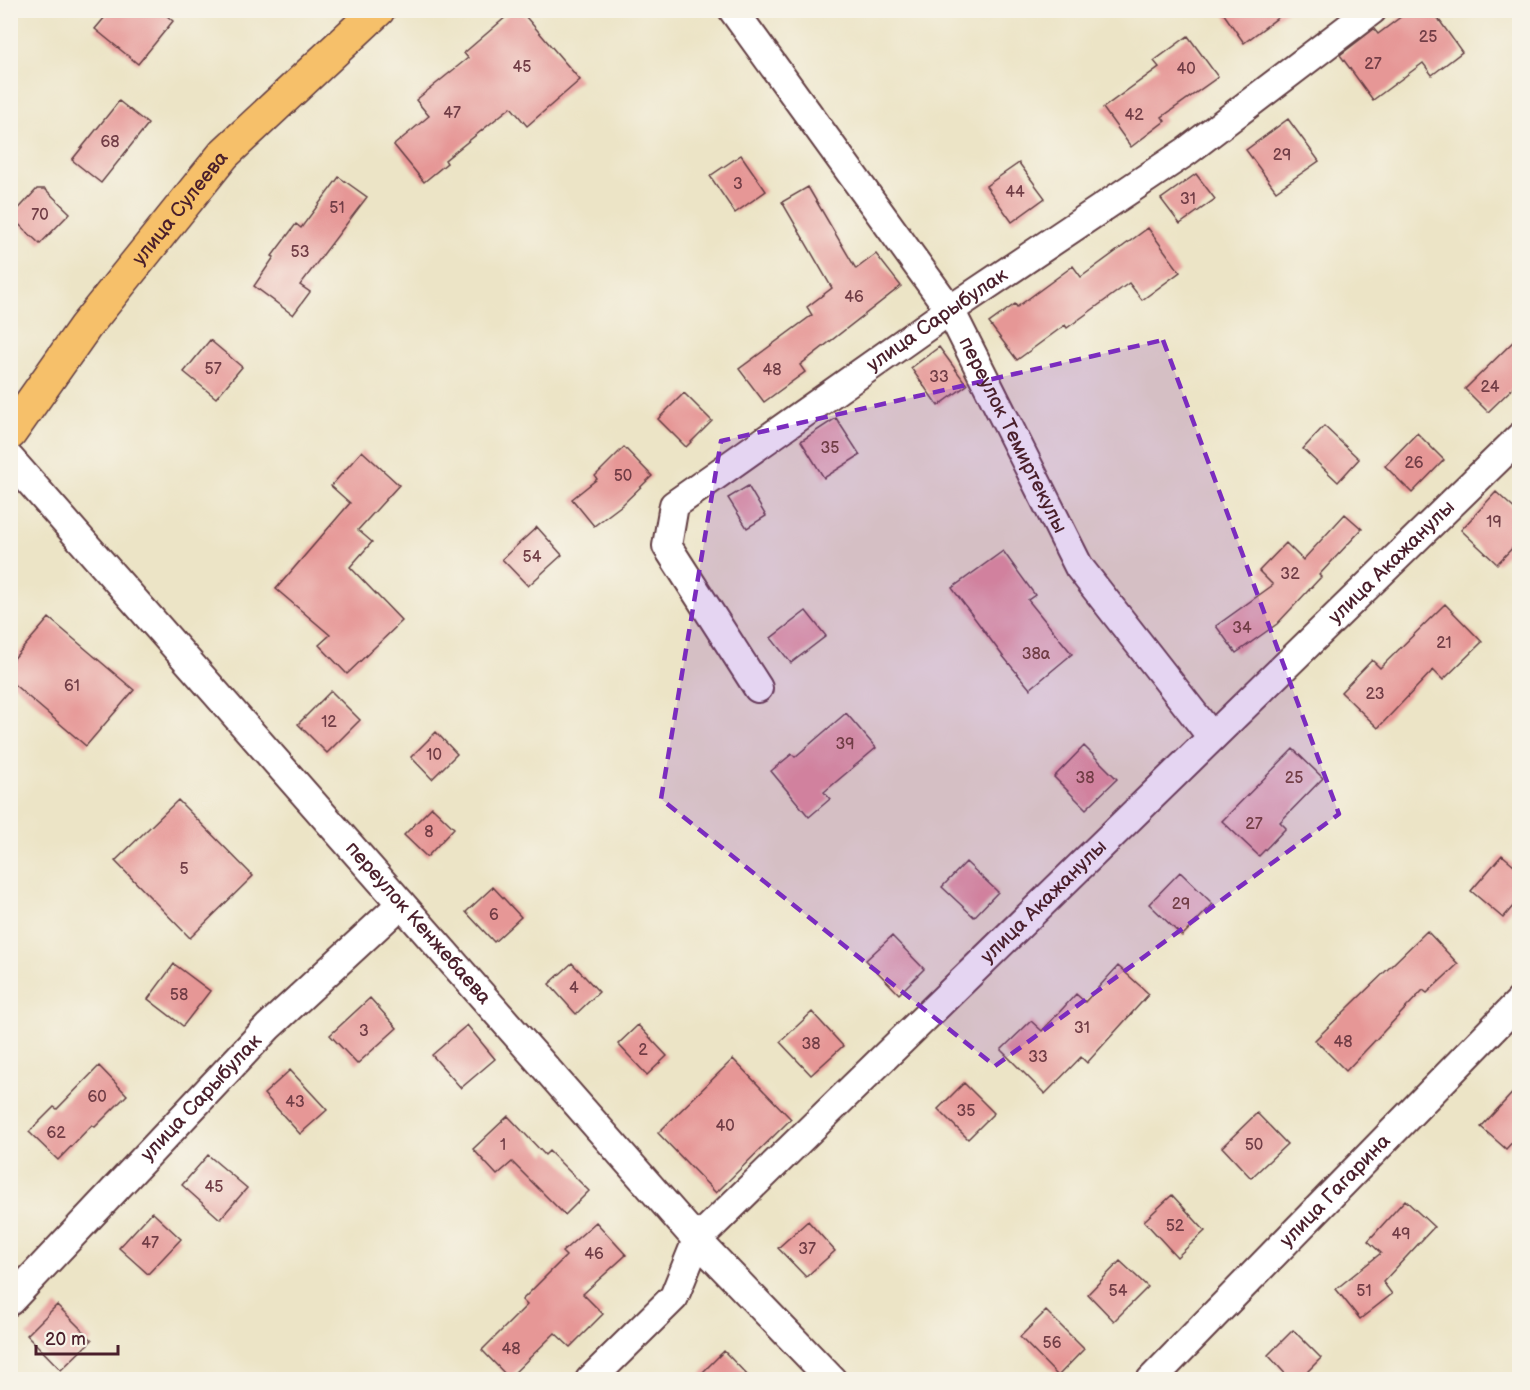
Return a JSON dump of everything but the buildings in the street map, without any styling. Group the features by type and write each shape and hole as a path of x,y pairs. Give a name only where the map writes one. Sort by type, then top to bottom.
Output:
{"main road":[{"name":"улица Сулеева","path":"10,433 85,327 224,154 378,10"}],"street":[{"name":"переулок Темиртекулы","path":"733,10 950,310 1079,567 1212,737"},
{"name":"улица Сарыбулак","path":"758,688 667,546 674,505 950,310 1187,151 1372,10"},
{"name":"улица Акажанулы","path":"590,1380 674,1298 697,1240 1520,436"},
{"name":"переулок Кенжебаева","path":"10,459 697,1240 832,1380"},
{"name":"улица Сарыбулак","path":"10,1300 268,1027 401,904"},
{"name":"улица Гагарина","path":"1151,1380 1520,1001"}],"highlighted area":[{"path":"1163,340 1339,814 995,1066 661,799 721,441"}]}
